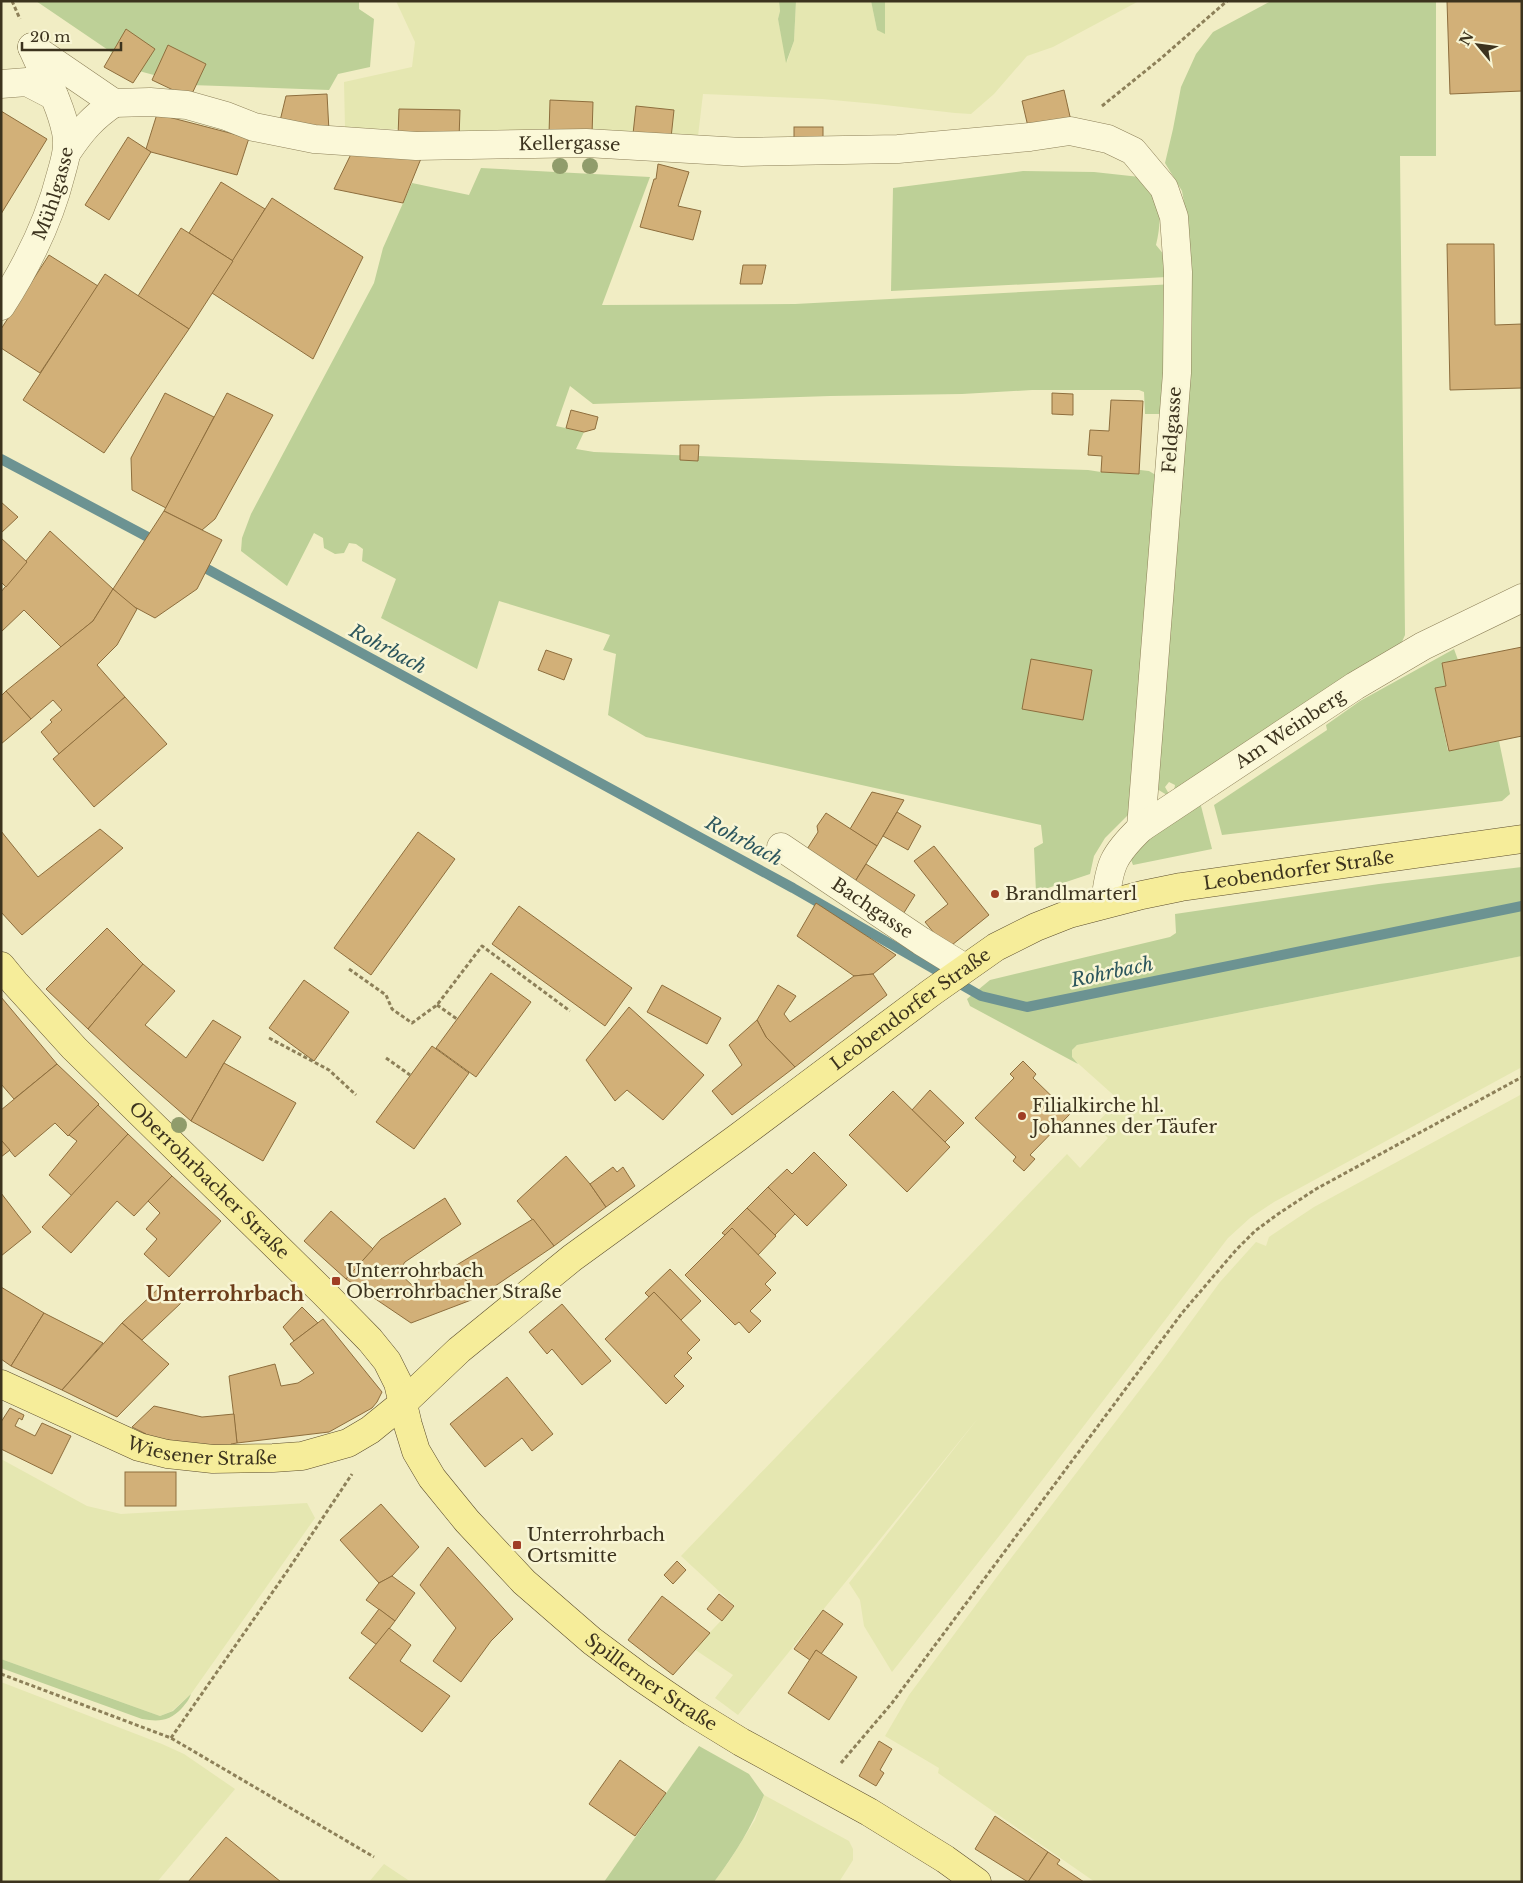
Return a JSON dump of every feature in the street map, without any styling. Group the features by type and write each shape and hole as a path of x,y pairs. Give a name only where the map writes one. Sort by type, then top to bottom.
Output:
{"main road":[{"name":"Leobendorfer Straße","path":"402,1404 459,1350 572,1258 737,1138 932,992 996,947 1036,927 1069,914 1181,887 1522,839"},
{"name":"Oberrohrbacher Straße","path":"1,966 74,1048 370,1340 387,1361 398,1384 402,1404"},
{"name":"Wiesener Straße","path":"1,1384 132,1444 168,1454 213,1458 302,1456 348,1444 370,1430 402,1404"},
{"name":"Spillerner Straße","path":"402,1404 416,1451 432,1478 468,1522 524,1582 592,1641 639,1676 740,1742 822,1786 908,1836 977,1882"}],"street":[{"name":"Mühlgasse","path":"1,306 24,268 42,232 57,190 67,152 66,134 54,96 32,47 114,104"},
{"path":"1,84 27,82 54,96"},
{"name":"Kellergasse","path":"114,104 150,102 187,106 226,116 254,127 314,139 416,146 586,143 742,152 898,149 1030,137"},
{"path":"67,152 83,129 99,113 114,104"},
{"name":"Feldgasse","path":"1030,137 1070,131 1108,139 1133,151 1164,188 1174,217 1178,272 1177,372 1141,828"},
{"name":"Am Weinberg","path":"1105,904 1112,861 1124,844 1141,828 1354,686 1423,646 1522,598"},
{"name":"Bachgasse","path":"781,847 962,970"}],"path":[{"path":"1070,131 1159,60 1227,1"},
{"path":"349,969 386,995 392,1009 412,1023 437,1005 482,946 570,1012"},
{"path":"437,1005 458,1019"},
{"path":"269,1038 329,1070 356,1095"},
{"path":"386,1058 410,1075"},
{"path":"822,1786 892,1703 1182,1313 1208,1281 1255,1231 1316,1189 1522,1076"},
{"path":"171,1738 349,1480 370,1430"},
{"path":"1,1674 171,1738 374,1857"}],"green space":[{"path":"36,1 359,1 359,9 374,19 370,67 338,74 329,90 191,85 139,71"},
{"path":"396,1 779,1 780,11 778,19 787,62 794,41 796,1 871,1 877,30 884,1 1139,1 1053,47 1027,56 994,94 971,114 822,99 703,94 698,136 345,128 344,82 412,67 415,42"},
{"path":"779,1 796,1 794,41 786,63 778,19 780,11"},
{"path":"871,1 885,1 885,34 877,30"},
{"path":"1271,1 1436,1 1436,156 1400,156 1405,635 1401,644 1174,791 1175,785 1169,782 1165,787 1169,794 1167,795 1157,789 1188,371 1189,230 1182,191 1165,163 1181,87 1196,54 1213,32"},
{"path":"481,168 650,177 602,305 795,304 1175,284 1164,414 1145,414 1144,392 1139,390 1032,390 962,394 830,396 593,404 570,386 556,426 584,432 576,449 594,452 1088,470 1139,474 1140,470 1149,471 1159,477 1135,794 1128,815 1105,838 1094,856 1090,874 1036,892 1034,848 1043,843 1041,825 646,737 608,715 616,654 603,650 610,635 499,601 477,669 381,618 396,579 362,561 363,549 356,544 349,543 344,553 335,554 324,548 323,538 314,533 287,586 241,551 242,538 251,514 374,283 383,248 412,183 469,195"},
{"path":"1023,171 1094,172 1149,178 1156,195 1160,219 1156,245 1165,256 1167,277 891,291 893,188"},
{"path":"1454,649 1458,660 1442,663 1446,686 1435,688 1448,751 1499,741 1510,794 1502,801 1222,835 1214,805 1327,730 1326,725 1360,701"},
{"path":"1200,802 1212,849 1133,865 1130,857 1134,848"},
{"path":"1522,867 1522,956 1077,1045 1072,1050 1072,1057 1078,1064 970,1006 967,999 990,980 1170,937 1176,933 1175,914 1379,884"},
{"path":"1522,956 1522,1067 1274,1202 1250,1218 1228,1238 1007,1526 892,1672 864,1626 860,1600 849,1583 979,1417 738,1715 715,1698 733,1675 694,1649 735,1606 681,1556 1067,1154 1080,1168 1108,1138 1095,1125 1119,1100 1072,1058 1072,1050 1077,1045"},
{"path":"1522,1094 1522,1882 1095,1882 938,1773 939,1768 885,1736 909,1695 1002,1570 1220,1282 1256,1242 1266,1246 1269,1237 1314,1207"},
{"path":"1,1459 87,1506 121,1514 307,1503 315,1518 191,1694 172,1711 160,1716 1,1659"},
{"path":"1,1659 160,1716 173,1711 191,1694 182,1708 173,1716 164,1720 142,1719 1,1668"},
{"path":"1,1682 184,1754 235,1789 157,1882 1,1882"},
{"path":"699,1746 749,1774 764,1795 748,1829 729,1861 714,1882 604,1882"},
{"path":"764,1795 849,1841 853,1849 853,1860 839,1882 714,1882 755,1820"},
{"path":"384,1864 411,1882 369,1882"}],"building":[{"path":"1447,1 1522,1 1522,91 1450,94"},
{"path":"126,29 155,49 133,83 104,67"},
{"path":"168,45 206,64 190,98 152,80"},
{"path":"1064,90 1071,121 1029,131 1022,101"},
{"path":"327,94 329,131 279,125 286,96"},
{"path":"550,100 593,102 592,135 549,134"},
{"path":"636,106 674,110 671,138 633,134"},
{"path":"399,109 460,110 459,139 398,137"},
{"path":"1,111 47,139 1,214"},
{"path":"157,114 249,138 237,175 151,152 146,149"},
{"path":"794,127 823,127 823,146 794,146"},
{"path":"128,137 151,152 109,220 85,205"},
{"path":"353,150 422,156 403,203 334,189"},
{"path":"658,164 689,172 678,206 701,211 693,240 640,227 654,179 656,179"},
{"path":"221,182 265,209 233,261 189,233"},
{"path":"272,198 363,257 313,359 212,293"},
{"path":"181,228 233,261 189,329 138,296"},
{"path":"1447,244 1494,244 1495,325 1522,324 1522,388 1450,390"},
{"path":"49,255 98,286 40,373 1,348 1,329"},
{"path":"743,265 766,265 762,284 740,284"},
{"path":"105,274 189,329 104,453 23,400"},
{"path":"165,393 214,417 166,508 132,490 131,458"},
{"path":"227,393 273,415 215,519 202,530 164,511"},
{"path":"1052,393 1073,394 1073,415 1052,414"},
{"path":"1111,400 1143,401 1139,474 1101,472 1102,456 1088,455 1090,430 1109,431"},
{"path":"571,410 598,417 595,429 584,432 566,428"},
{"path":"680,445 699,445 698,461 680,460"},
{"path":"1,502 18,517 1,533"},
{"path":"164,511 222,540 197,589 155,618 129,604 113,589"},
{"path":"50,531 113,589 93,621 61,647 24,610 1,632 1,592"},
{"path":"1,538 27,562 6,587 1,582"},
{"path":"113,589 137,609 117,645 97,665 125,697 59,754 41,732 52,722 50,720 62,710 53,700 31,719 6,691 93,621"},
{"path":"1522,647 1522,736 1449,751 1435,688 1446,686 1442,663"},
{"path":"546,650 572,659 564,680 538,670"},
{"path":"1031,659 1092,670 1083,720 1022,709"},
{"path":"6,691 31,719 1,744 1,696"},
{"path":"125,697 167,744 94,807 53,759"},
{"path":"872,792 904,800 877,846 850,829"},
{"path":"897,812 921,826 908,850 883,836"},
{"path":"826,813 877,846 851,888 802,857 818,832 817,826"},
{"path":"100,829 123,848 22,935 1,912 1,831 38,877"},
{"path":"418,832 455,859 371,975 334,948"},
{"path":"934,846 989,915 947,949 925,922 948,904 914,861"},
{"path":"866,864 915,895 900,919 851,888"},
{"path":"816,903 896,955 873,974 854,976 797,936"},
{"path":"519,906 632,988 605,1026 492,944"},
{"path":"107,928 143,964 88,1029 46,989"},
{"path":"143,964 175,991 145,1025 186,1058 213,1020 241,1037 191,1121 88,1029"},
{"path":"491,973 531,1002 476,1077 436,1048"},
{"path":"873,974 887,995 795,1067 766,1037 757,1020 778,985 796,996 784,1014 790,1022 854,976"},
{"path":"304,980 349,1012 314,1061 269,1028"},
{"path":"662,985 721,1018 707,1044 647,1012"},
{"path":"1,997 57,1064 14,1099 1,1084"},
{"path":"629,1007 704,1075 663,1120 627,1090 615,1101 586,1060"},
{"path":"757,1020 766,1037 795,1067 732,1115 712,1091 742,1065 729,1045"},
{"path":"432,1046 469,1073 414,1149 376,1122"},
{"name":"Filialkirche hl. Johannes der Täufer","path":"1023,1061 1036,1074 1033,1078 1070,1114 1030,1155 1035,1159 1024,1171 1013,1161 1016,1157 975,1118 1014,1078 1010,1074"},
{"path":"224,1063 296,1103 263,1161 191,1121"},
{"path":"57,1064 99,1104 68,1136 55,1123 15,1157 1,1140 1,1110"},
{"path":"930,1090 964,1123 945,1142 912,1110"},
{"path":"893,1091 950,1147 907,1192 849,1135"},
{"path":"98,1105 128,1134 72,1196 49,1175 77,1141 69,1135"},
{"path":"128,1134 172,1176 134,1216 117,1201 71,1253 42,1227"},
{"path":"1,1140 10,1150 1,1157"},
{"path":"814,1152 847,1185 807,1226 768,1187 787,1169 792,1174"},
{"path":"566,1156 590,1184 606,1207 554,1246 517,1201"},
{"path":"613,1167 617,1172 623,1167 635,1186 606,1207 590,1184"},
{"path":"172,1176 221,1221 169,1277 144,1254 157,1239 146,1229 160,1213 148,1201"},
{"path":"768,1187 795,1214 775,1235 747,1208"},
{"path":"1,1193 31,1232 1,1256"},
{"path":"445,1198 461,1224 405,1262 398,1272 414,1287 418,1280 455,1266 479,1297 411,1323 346,1279 381,1239"},
{"path":"747,1208 776,1236 758,1255 732,1228 725,1235 722,1233"},
{"path":"331,1211 373,1249 346,1279 304,1241"},
{"path":"533,1219 554,1246 479,1297 455,1266"},
{"path":"732,1228 776,1273 765,1284 771,1290 750,1311 761,1321 749,1333 739,1322 735,1325 685,1275"},
{"path":"670,1269 701,1301 681,1320 654,1292 649,1297 645,1293"},
{"path":"161,1286 181,1303 142,1340 122,1323"},
{"path":"1,1287 44,1313 11,1366 1,1359"},
{"path":"654,1292 700,1340 687,1353 692,1358 674,1376 684,1386 666,1404 605,1339"},
{"path":"562,1304 611,1361 582,1385 552,1349 547,1354 529,1332"},
{"path":"302,1307 318,1323 294,1341 283,1327"},
{"path":"44,1313 103,1343 62,1390 11,1366"},
{"path":"323,1319 382,1392 377,1402 372,1408 329,1432 237,1443 229,1376 275,1364 281,1386 298,1383 314,1373 290,1344"},
{"path":"122,1323 169,1364 117,1417 62,1390"},
{"path":"507,1377 553,1434 532,1451 522,1438 485,1467 450,1424"},
{"path":"154,1406 202,1417 234,1414 237,1443 231,1444 231,1448 145,1438 146,1434 132,1427"},
{"path":"10,1408 24,1415 22,1420 19,1418 15,1426 35,1436 42,1423 71,1436 52,1474 1,1449 1,1422"},
{"path":"125,1472 176,1472 176,1506 125,1506"},
{"path":"381,1504 419,1547 392,1576 379,1583 340,1540"},
{"path":"448,1547 513,1619 491,1641 461,1682 433,1661 456,1628 420,1585"},
{"path":"677,1561 686,1570 673,1584 664,1575"},
{"path":"392,1576 415,1593 395,1621 366,1600 379,1583"},
{"path":"719,1594 734,1606 722,1621 707,1609"},
{"path":"662,1596 710,1633 673,1675 628,1640"},
{"path":"379,1609 395,1621 377,1645 361,1633"},
{"path":"823,1610 843,1624 821,1654 816,1650 810,1660 794,1649"},
{"path":"389,1628 411,1645 400,1661 450,1696 422,1732 349,1678"},
{"path":"816,1650 857,1677 829,1720 788,1693"},
{"path":"879,1741 892,1749 880,1770 884,1773 876,1786 859,1776"},
{"path":"620,1760 666,1793 635,1836 589,1804"},
{"path":"995,1816 1048,1852 1028,1882 975,1849"},
{"path":"226,1837 281,1882 188,1882"},
{"path":"1048,1852 1060,1860 1057,1864 1084,1882 1028,1882"}],"waterway":[{"name":"Rohrbach","path":"1,459 159,543"},
{"name":"Rohrbach","path":"196,563 793,888 981,996 1027,1007 1522,906"}],"place":[{"name":"Brandlmarterl","path":"995,894"},
{"name":"Filialkirche hl. Johannes der Täufer","path":"1022,1116"},
{"name":"Unterrohrbach Oberrohrbacher Straße","path":"336,1281"},
{"name":"Unterrohrbach Ortsmitte","path":"517,1545"}],"district":[{"name":"Unterrohrbach","path":"225,1294"}]}
